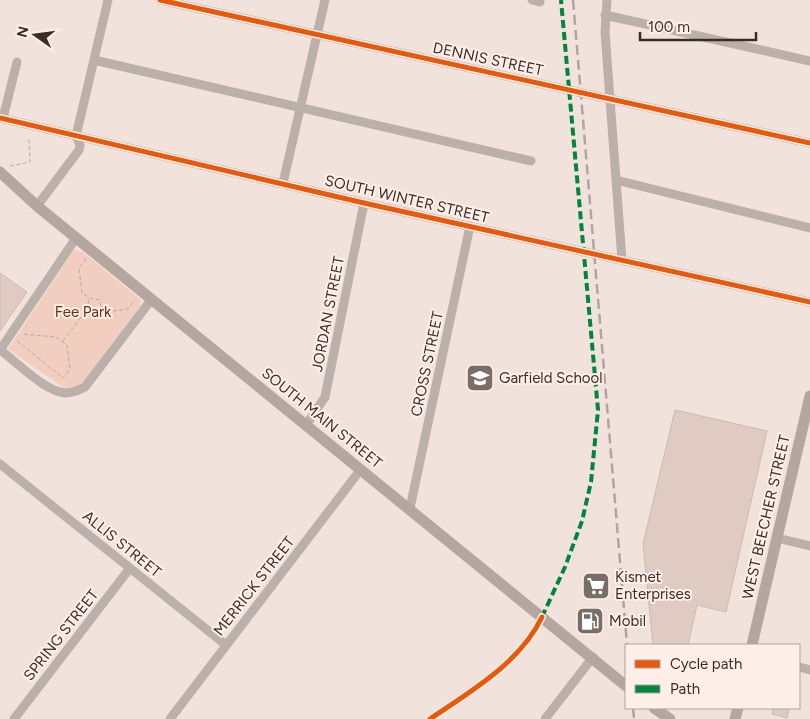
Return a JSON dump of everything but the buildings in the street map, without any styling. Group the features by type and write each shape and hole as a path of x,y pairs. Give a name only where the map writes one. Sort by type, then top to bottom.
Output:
{"main road":[{"name":"SOUTH MAIN STREET","path":"5,169 37,206 593,657 625,685"},
{"name":"WEST BEECHER STREET","path":"752,644 807,423 810,396"},
{"path":"655,709 670,719"}],"street":[{"path":"37,206 79,150 80,145 76,136 108,0"},
{"name":"DENNIS STREET","path":"160,0 810,143"},
{"path":"283,183 325,0"},
{"path":"607,0 605,15 622,260"},
{"path":"605,15 810,61"},
{"path":"94,60 531,161"},
{"path":"2,118 17,62"},
{"name":"SOUTH WINTER STREET","path":"2,118 364,203 810,302"},
{"path":"616,180 810,228"},
{"name":"JORDAN STREET","path":"306,425 325,397 364,203"},
{"name":"CROSS STREET","path":"410,508 470,226"},
{"path":"76,238 0,350 45,384 59,392 68,393 78,390 85,387 152,300"},
{"name":"ALLIS STREET","path":"0,464 226,645"},
{"name":"MERRICK STREET","path":"170,719 361,469"},
{"path":"777,538 810,546"},
{"name":"SPRING STREET","path":"14,719 130,568"},
{"path":"545,719 593,657"}],"path":[{"path":"5,169 30,162 29,137"},
{"path":"86,259 79,268 82,293 90,298 100,300 100,309 106,312 128,309 136,300"},
{"path":"62,342 87,309 90,298"},
{"path":"17,342 63,378 70,368 67,346 56,337 22,334"}],"green space":[{"name":"Fee Park","path":"74,250 83,252 141,300 140,306 85,380 78,387 67,390 8,349"}],"railway":[{"path":"573,0 627,644"},
{"path":"633,709 634,719"}],"marked path":[{"path":"542,617 565,567 582,521 591,482 598,410 561,0"}],"cycle path":[{"path":"160,0 810,143"},
{"path":"0,118 364,203 810,302"},
{"path":"430,719 478,687 508,662 533,633 542,617"}],"place":[{"name":"Garfield School","path":"480,378"},
{"name":"Kismet Enterprises","path":"596,586"},
{"name":"Mobil","path":"590,621"}]}
